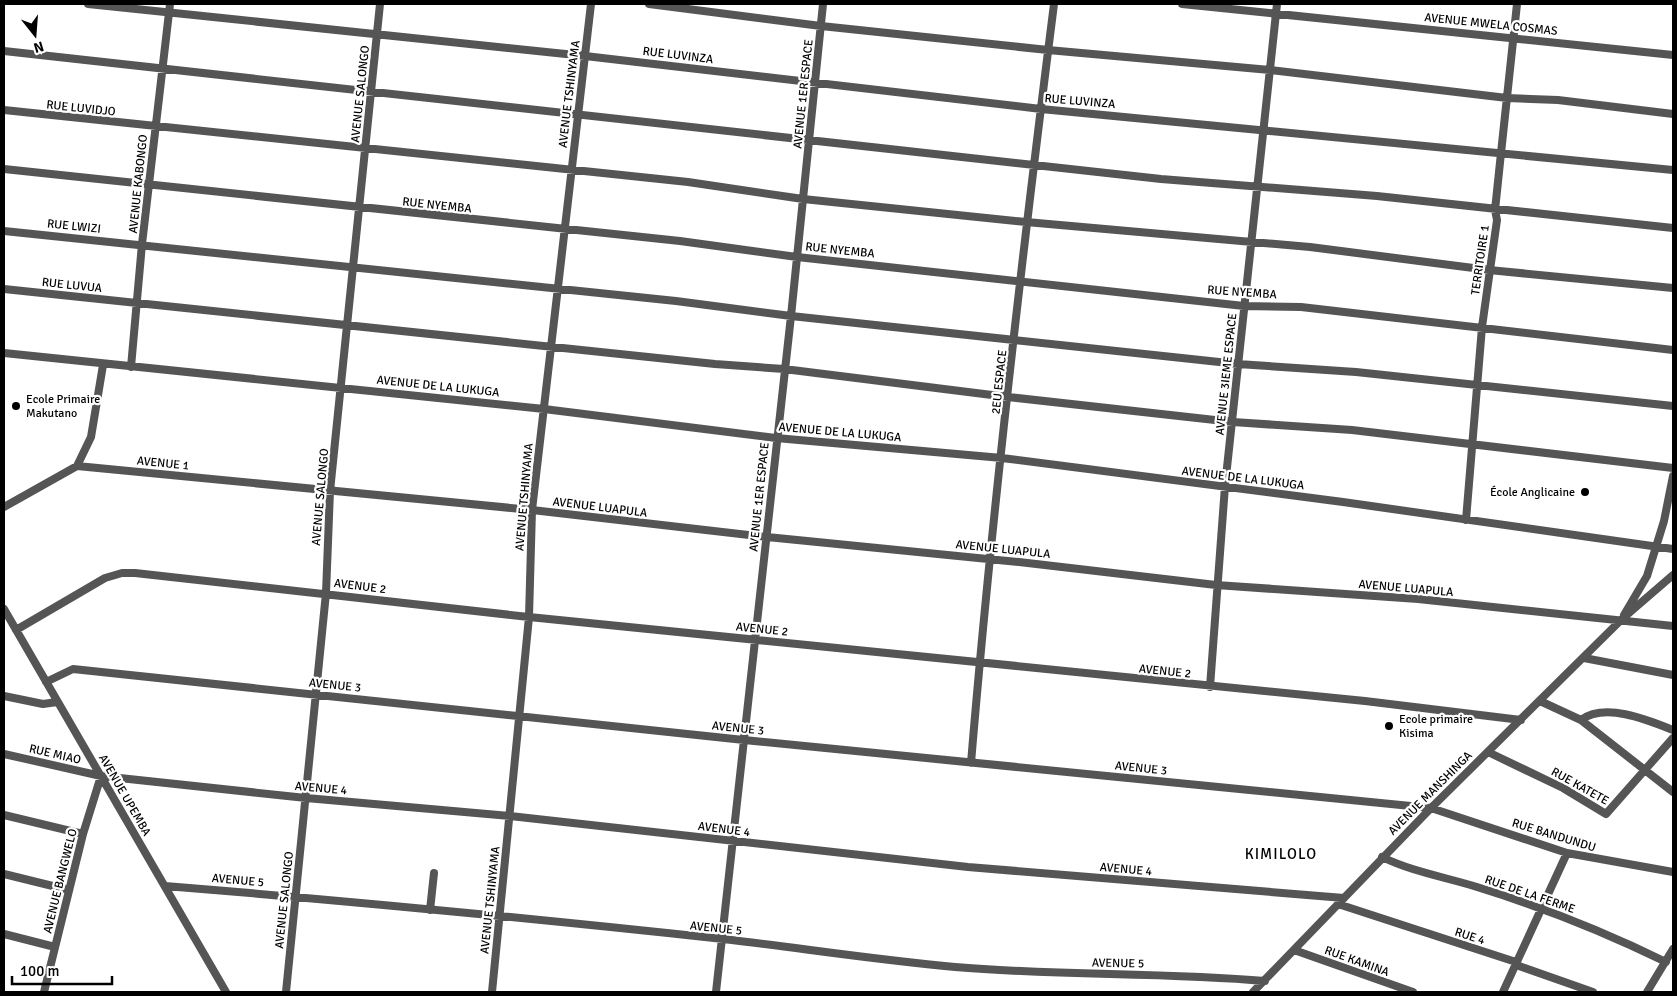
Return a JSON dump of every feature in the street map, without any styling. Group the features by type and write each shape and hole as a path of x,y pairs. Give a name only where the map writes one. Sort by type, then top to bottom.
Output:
{"street":[{"name":"RUE LUVINZA","path":"88,4 169,7 378,34 1041,109 1264,129 1673,170"},
{"name":"AVENUE SALONGO","path":"286,992 326,593 330,491 380,4"},
{"name":"AVENUE TSHINYAMA","path":"492,992 529,617 532,510 591,4"},
{"path":"649,4 821,26 1048,50 1270,70 1507,98 1558,100 1673,114"},
{"name":"AVENUE 1ER ESPACE","path":"716,992 734,842 754,640 824,4"},
{"name":"2EU ESPACE","path":"971,763 989,559 1002,458 1026,222 1054,4"},
{"name":"AVENUE MWELA COSMAS","path":"1182,4 1277,8 1514,38 1673,55"},
{"name":"TERRITOIRE 1","path":"1466,520 1482,327 1497,220 1495,210 1517,4"},
{"name":"AVENUE KABONGO","path":"132,367 142,244 169,7"},
{"name":"AVENUE 3IEME ESPACE","path":"1210,687 1216,585 1225,486 1277,8"},
{"path":"4,51 1161,179 1258,185 1673,228"},
{"name":"RUE LUVIDJO","path":"4,110 118,123 156,125 570,172 688,182 803,199 1368,254 1489,270 1673,288"},
{"name":"RUE NYEMBA","path":"4,169 680,241 797,257 1021,280 1244,306 1301,307 1673,350"},
{"name":"RUE LWIZI","path":"4,231 676,301 791,316 1238,364 1356,372 1673,406"},
{"name":"RUE LUVUA","path":"4,289 715,364 784,369 1008,397 1233,422 1352,430 1673,468"},
{"name":"AVENUE DE LA LUKUGA","path":"4,353 103,365 544,409 776,438 1002,458 1225,486 1673,549"},
{"path":"4,507 77,466 91,438 103,365"},
{"name":"AVENUE 1","path":"77,466 330,491"},
{"path":"1622,619 1647,576 1664,522 1673,476"},
{"name":"AVENUE LUAPULA","path":"330,491 532,510 766,538 989,559 1216,585 1418,599 1622,619 1673,626"},
{"name":"AVENUE 2","path":"16,630 105,578 122,573 326,593 529,617 1210,687 1365,701 1521,720"},
{"name":"AVENUE MANSHINGA","path":"1253,992 1431,808 1622,619 1673,575"},
{"name":"AVENUE UPEMBA","path":"4,609 226,992"},
{"path":"1584,658 1673,675"},
{"name":"AVENUE 3","path":"46,682 73,669 744,740 1431,808"},
{"path":"4,696 43,704 57,702"},
{"path":"1540,701 1581,720 1647,769 1673,792"},
{"path":"1581,720 1588,715 1599,712 1614,713 1673,730"},
{"name":"RUE KATETE","path":"1488,752 1563,788 1606,814 1673,738"},
{"name":"RUE MIAO","path":"4,754 101,776"},
{"name":"AVENUE 4","path":"101,776 306,798 510,816 968,867 1341,901"},
{"name":"AVENUE BANGWELO","path":"44,992 83,834 101,776"},
{"name":"RUE BANDUNDU","path":"1431,808 1567,854 1673,872"},
{"path":"4,815 83,834"},
{"path":"1503,992 1567,854"},
{"name":"RUE DE LA FERME","path":"1382,857 1417,872 1475,886 1604,932 1666,962"},
{"path":"430,910 434,873"},
{"path":"4,874 69,890"},
{"name":"AVENUE 5","path":"165,886 296,896 498,918 721,939 956,967 1265,981"},
{"name":"RUE 4","path":"1341,901 1516,962 1519,966 1593,992"},
{"path":"4,934 55,947"},
{"path":"1647,992 1673,949"},
{"name":"RUE KAMINA","path":"1294,950 1413,992"}],"place":[{"name":"Ecole Primaire Makutano","path":"16,406"},
{"name":"École Anglicaine","path":"1585,492"},
{"name":"Ecole primaire Kisima","path":"1389,726"}],"district":[{"name":"KIMILOLO","path":"1281,854"}]}
